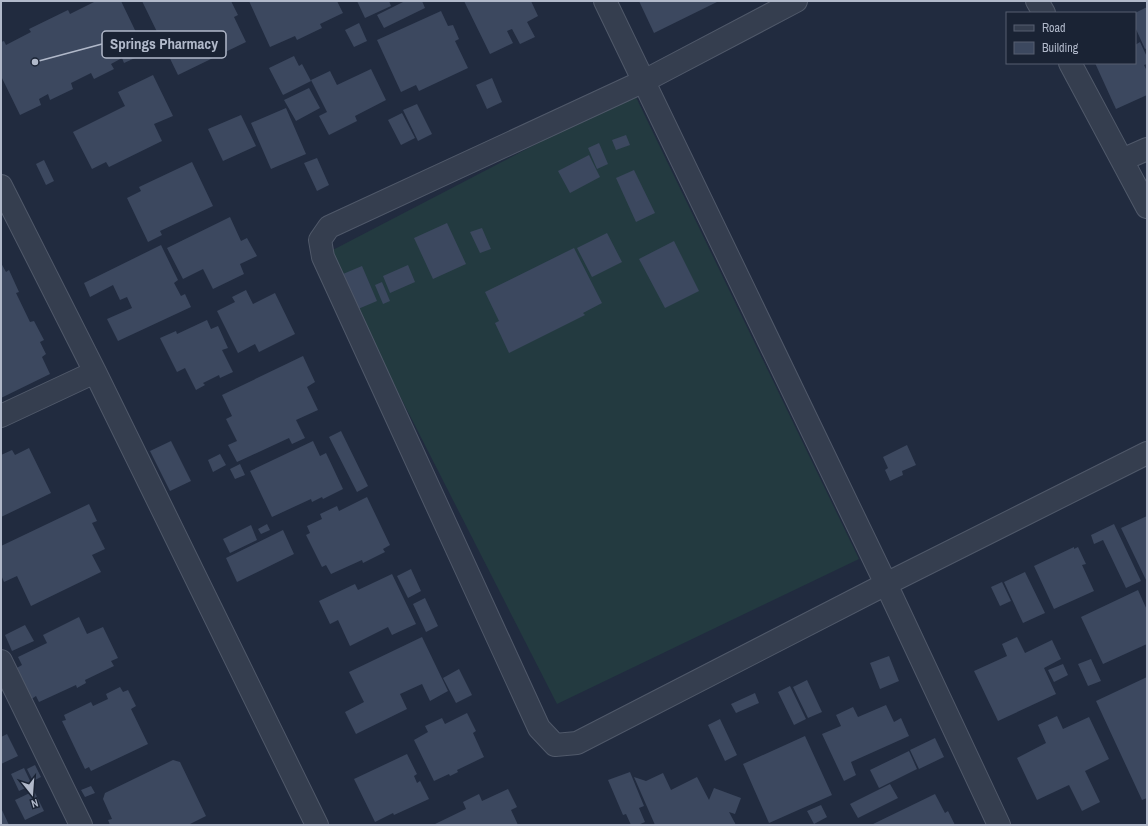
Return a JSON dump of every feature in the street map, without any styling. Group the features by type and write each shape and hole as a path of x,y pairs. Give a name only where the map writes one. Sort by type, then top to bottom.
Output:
{"street":[{"path":"605,1 886,584 999,825"},
{"path":"796,1 644,81 329,227 320,240 323,257 539,728 555,745 577,743 886,584 1147,453"},
{"path":"1037,1 1043,12"},
{"path":"1071,64 1147,207"},
{"path":"1122,160 1147,149"},
{"path":"1,186 95,372 317,825"},
{"path":"1,416 95,372"},
{"path":"1,661 81,825"}],"green space":[{"path":"634,93 859,559 557,704 327,253"}],"building":[{"path":"96,1 121,1 146,53 124,63 122,58 111,64 114,69 94,79 91,73 71,83 73,89 50,100 48,94 39,99 41,105 20,115 1,76 1,42 4,41 6,45 31,32 29,29 68,10 70,14"},
{"path":"142,1 231,1 238,15 234,17 246,42 178,75"},
{"path":"249,1 337,1 343,13 320,24 322,28 297,40 295,36 270,47"},
{"path":"357,1 389,1 391,6 365,18"},
{"path":"405,1 422,1 425,8 384,28 377,15"},
{"path":"464,1 531,1 538,16 527,22 535,37 520,44 512,29 507,31 513,43 490,54"},
{"path":"639,1 719,1 654,33"},
{"path":"1147,7 1147,48 1145,49 1136,29 1136,12"},
{"path":"441,11 448,26 453,25 459,39 455,41 468,68 419,91 416,85 401,92 377,40"},
{"path":"359,23 367,41 354,47 345,30"},
{"path":"1140,42 1147,57 1147,64 1144,65 1147,71 1147,95 1116,109 1095,64 1136,64 1136,44"},
{"path":"294,56 299,66 302,64 311,81 283,95 269,68"},
{"path":"371,69 386,100 355,116 357,121 329,135 319,116 327,112 311,80 330,71 337,85"},
{"path":"153,75 173,116 154,124 162,141 109,167 106,162 92,169 73,132 125,106 118,92"},
{"path":"492,78 502,102 487,109 476,85"},
{"path":"309,88 320,108 296,121 284,100"},
{"path":"417,104 432,134 418,141 403,110"},
{"path":"286,108 306,154 271,169 251,123"},
{"path":"402,113 415,138 401,145 388,120"},
{"path":"241,115 256,146 223,161 208,129"},
{"path":"626,135 630,145 616,150 612,140"},
{"path":"599,143 608,164 597,169 588,148"},
{"path":"589,155 600,177 570,193 558,171"},
{"path":"317,158 329,185 317,191 304,163"},
{"path":"44,160 54,181 46,185 36,164"},
{"path":"192,162 213,206 160,231 162,235 148,242 127,198 141,191 139,187"},
{"path":"634,170 655,213 636,222 616,178"},
{"path":"230,217 241,241 247,238 257,256 240,264 244,274 213,289 203,269 183,279 167,248"},
{"path":"447,223 466,264 433,279 414,238"},
{"path":"482,228 491,249 480,253 470,232"},
{"path":"607,233 622,262 592,277 577,248"},
{"path":"674,241 699,291 665,308 639,259"},
{"path":"161,245 178,280 174,283 181,296 185,294 191,307 118,341 107,319 132,308 127,297 120,300 113,285 90,297 84,283"},
{"path":"574,248 602,303 583,313 585,315 509,353 495,323 499,321 485,292"},
{"path":"1,263 6,272 9,270 19,292 16,293 30,322 34,321 44,340 40,342 46,354 42,357 50,374 1,398"},
{"path":"408,265 415,282 390,293 383,276"},
{"path":"362,266 377,301 358,309 343,274"},
{"path":"382,282 390,301 383,304 375,285"},
{"path":"246,290 253,304 275,293 295,334 259,352 255,344 238,353 217,311 235,302 232,297"},
{"path":"207,320 211,329 218,326 228,348 222,350 233,372 220,378 219,375 203,383 205,385 196,390 185,368 177,372 160,338 176,331 177,334"},
{"path":"303,356 315,382 307,387 318,410 296,420 305,438 292,444 289,438 237,462 228,445 237,441 226,419 232,416 222,395"},
{"path":"341,431 368,486 357,492 329,437"},
{"path":"171,441 191,481 170,491 150,451"},
{"path":"313,441 320,456 326,453 343,489 323,499 322,497 312,502 311,499 272,517 250,471"},
{"path":"907,445 916,465 902,471 903,475 890,481 885,470 888,468 883,457"},
{"path":"29,448 51,493 1,517 1,455 12,450 15,455"},
{"path":"220,454 226,465 213,472 208,460"},
{"path":"240,464 245,475 235,479 230,469"},
{"path":"367,497 390,545 383,549 385,552 363,563 362,560 331,574 326,565 322,567 306,535 310,533 307,526 322,519 320,514 337,506 339,511"},
{"path":"89,504 97,521 92,523 105,549 92,555 101,572 31,606 17,576 4,582 1,575 1,546"},
{"path":"1147,516 1147,582 1121,528"},
{"path":"267,524 270,530 261,534 258,529"},
{"path":"1114,524 1141,581 1126,588 1103,540 1094,544 1091,535"},
{"path":"251,525 257,540 230,553 223,539"},
{"path":"283,530 294,554 237,582 226,558"},
{"path":"1074,547 1074,549 1078,547 1086,564 1082,565 1094,591 1054,609 1034,566"},
{"path":"411,569 421,591 408,598 397,576"},
{"path":"1025,572 1045,613 1023,623 1004,582"},
{"path":"392,574 416,624 392,635 388,627 350,646 338,620 330,624 319,601 355,584 358,590"},
{"path":"1002,582 1011,601 1000,606 991,587"},
{"path":"1138,590 1147,610 1147,644 1103,664 1081,617"},
{"path":"425,598 438,626 426,632 413,604"},
{"path":"79,617 87,634 103,627 118,658 111,661 114,666 85,680 86,683 77,688 76,685 39,702 36,696 30,700 15,669 22,665 18,657 47,643 43,635"},
{"path":"25,625 34,641 12,651 5,635"},
{"path":"422,637 448,691 430,701 422,684 400,694 407,709 356,734 345,712 364,702 349,672"},
{"path":"1017,637 1025,653 1052,640 1061,659 1044,668 1056,694 998,721 974,671 1007,656 1002,644"},
{"path":"889,656 899,681 880,689 870,663"},
{"path":"1091,659 1101,681 1088,686 1078,664"},
{"path":"1063,664 1068,675 1054,682 1048,670"},
{"path":"459,669 472,695 456,703 443,678"},
{"path":"1147,677 1147,798 1142,800 1096,701"},
{"path":"807,680 822,712 808,718 793,687"},
{"path":"790,686 806,719 794,725 778,692"},
{"path":"120,687 123,692 128,690 136,706 131,709 148,744 91,771 89,767 85,769 62,721 66,720 64,715 91,702 93,706 108,699 106,694"},
{"path":"755,693 759,703 736,713 731,704"},
{"path":"886,705 894,722 901,718 909,736 851,762 856,775 844,781 822,734 841,726 836,715 853,707 858,717"},
{"path":"467,713 476,731 473,733 484,757 457,770 458,772 450,776 449,774 434,781 414,740 428,732 425,726 442,718 445,724"},
{"path":"1057,716 1063,729 1089,717 1109,759 1085,771 1100,802 1082,811 1069,785 1037,800 1017,758 1046,743 1038,725"},
{"path":"720,719 737,755 725,761 708,725"},
{"path":"7,734 18,756 1,764 1,737"},
{"path":"805,736 832,795 769,823 743,764"},
{"path":"935,738 944,757 919,769 910,750"},
{"path":"909,751 917,769 879,788 870,770"},
{"path":"407,754 417,774 414,776 417,783 420,781 429,799 394,815 393,813 375,822 354,779"},
{"path":"173,760 180,762 206,816 188,825 110,825 108,820 112,819 103,799 105,793"},
{"path":"35,765 41,777 33,781 27,769"},
{"path":"24,768 32,785 19,791 11,774"},
{"path":"630,772 644,806 639,808 645,822 638,825 631,825 626,814 623,815 608,780"},
{"path":"663,773 671,790 697,777 709,800 714,788 741,798 735,814 729,812 736,825 655,825 634,777 646,781"},
{"path":"890,784 898,798 858,818 850,804"},
{"path":"91,786 95,793 85,797 81,790"},
{"path":"508,789 517,807 511,810 518,825 433,825 466,809 463,802 479,794 482,801"},
{"path":"34,791 44,811 25,820 15,800"},
{"path":"935,794 945,813 948,811 955,825 871,825"},
{"path":"821,805 827,817 814,824 807,811"},
{"path":"1,808 9,825 1,825"}],"place":[{"name":"Springs Pharmacy","path":"35,62"}]}
